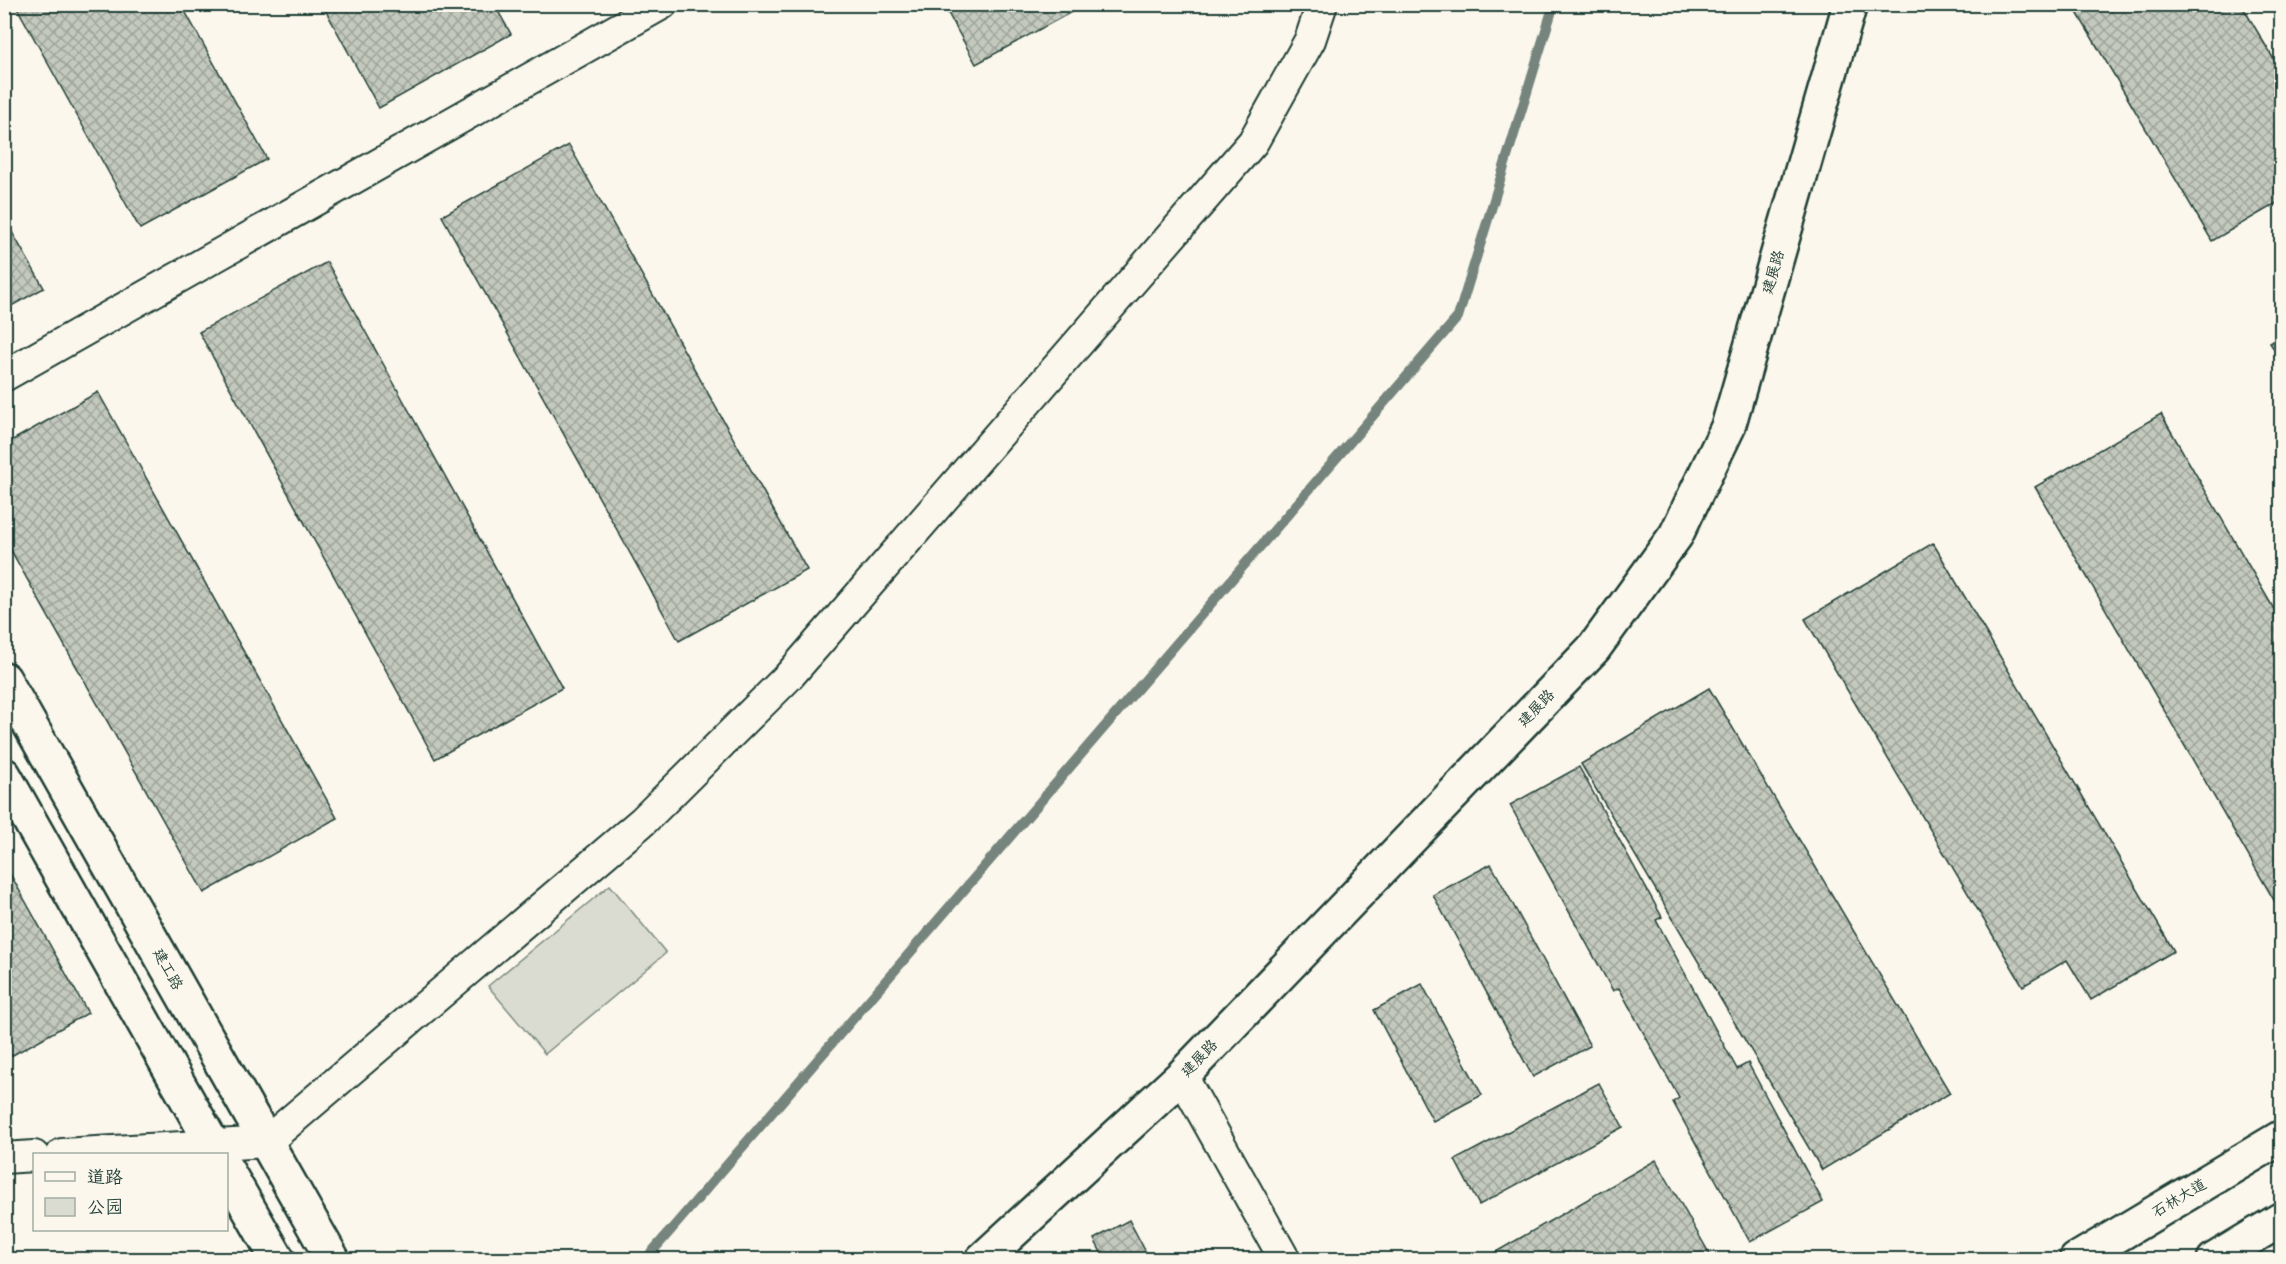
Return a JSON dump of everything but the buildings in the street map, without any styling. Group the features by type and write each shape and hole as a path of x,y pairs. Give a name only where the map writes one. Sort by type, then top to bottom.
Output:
{"street":[{"path":"4,376 662,4"},
{"path":"228,1153 266,1142 642,821 789,676 1253,142 1310,40 1322,4"},
{"name":"建展路","path":"982,1260 1182,1076 1594,648 1676,535 1728,427 1850,4"},
{"name":"建工路","path":"4,679 333,1260"},
{"path":"4,775 217,1153"},
{"path":"1182,1076 1285,1260"},
{"name":"石林大道","path":"2076,1260 2282,1137"},
{"path":"4,1158 33,1156"},
{"path":"228,1172 271,1248"},
{"path":"2214,1260 2282,1219"}],"green space":[{"path":"610,885 666,953 545,1054 488,986"}],"waterway":[{"path":"645,1260 1458,317 1554,4"}]}
